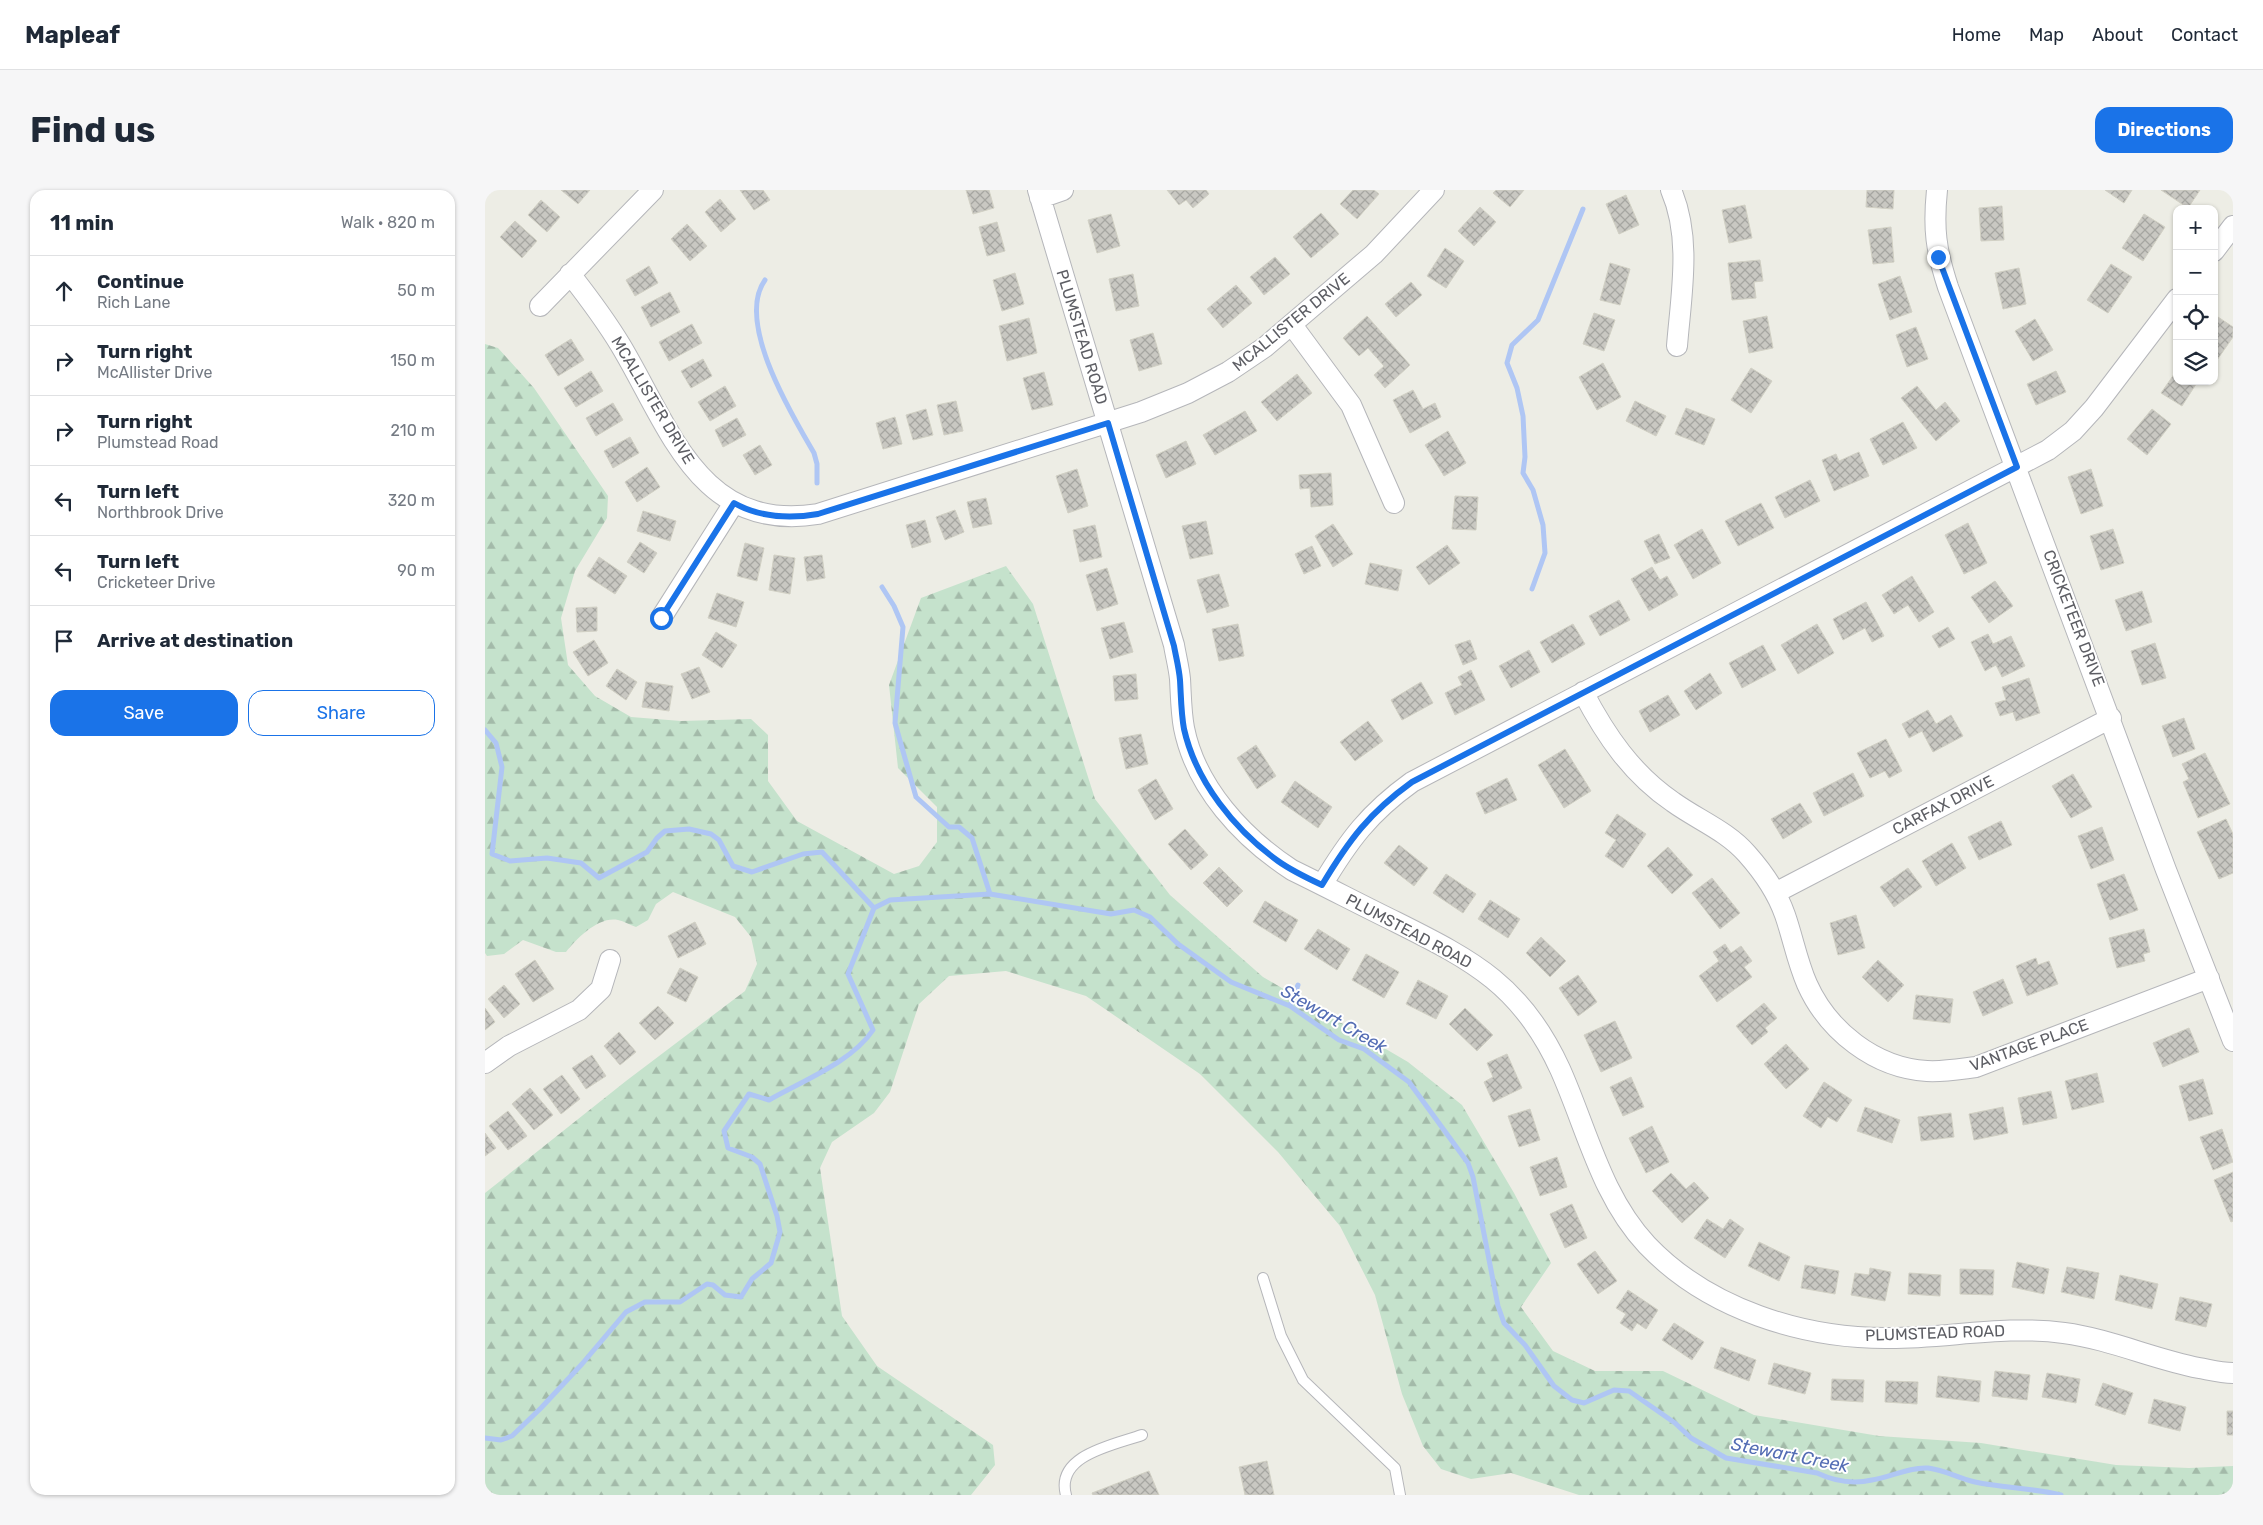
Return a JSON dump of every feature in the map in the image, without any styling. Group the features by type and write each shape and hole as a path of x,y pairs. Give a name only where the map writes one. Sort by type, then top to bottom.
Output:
{"street":[{"path":"540,306 653,190"},
{"path":"1039,194 1063,190"},
{"name":"MCALLISTER DRIVE","path":"570,274 594,304 691,465 705,481 721,496 734,503 759,513 795,518 818,514 1108,423 1188,393 1228,372 1292,325 1374,254 1434,190"},
{"path":"1671,190 1682,230 1683,257 1677,346"},
{"name":"CRICKETEER DRIVE","path":"1937,190 1934,229 1938,257 2167,870 2233,1041"},
{"name":"PLUMSTEAD ROAD","path":"1039,194 1174,646 1180,678 1183,723 1194,759 1208,786 1229,815 1252,840 1285,866 1454,951 1491,977 1515,998 1545,1040 1560,1070 1604,1180 1624,1216 1647,1244 1673,1269 1695,1285 1728,1303 1763,1317 1804,1328 1869,1338 1934,1336 2002,1330 2067,1333 2121,1346 2183,1365 2233,1373"},
{"path":"2215,250 2233,226"},
{"path":"1322,885 1345,848 1364,823 1389,798 1412,782 2048,450 2084,420 2173,305"},
{"path":"1292,325 1351,405 1394,503"},
{"path":"661,618 734,503"},
{"name":"VANTAGE PLACE","path":"1583,692 1603,730 1635,771 1668,799 1733,840 1746,852 1764,874 1785,915 1797,958 1808,986 1829,1019 1854,1043 1877,1057 1909,1068 1926,1071 1951,1071 1976,1067 2209,978"},
{"name":"CARFAX DRIVE","path":"1775,893 2111,718"},
{"path":"485,1063 509,1046 579,1010 601,989 610,960"}],"lane":[{"path":"1263,1278 1281,1336 1303,1380 1395,1468 1400,1495"},
{"path":"1066,1495 1063,1484 1068,1471 1079,1458 1142,1435"}],"green space":[{"path":"485,344 498,348 534,388 608,496 607,518 575,571 561,618 568,665 595,696 631,717 681,721 751,719 768,735 768,781 797,821 894,874 919,866 937,842 937,807 898,768 889,685 921,598 1006,566 1033,604 1095,799 1170,895 1263,977 1408,1062 1462,1105 1514,1193 1551,1263 1521,1307 1553,1351 1595,1371 1663,1371 1754,1415 1879,1436 1981,1443 2116,1465 2189,1468 2233,1466 2233,1495 1579,1495 1511,1473 1471,1479 1441,1469 1423,1446 1402,1394 1375,1295 1340,1226 1278,1152 1200,1074 1086,996 1006,971 949,976 919,1004 890,1092 874,1113 832,1142 820,1168 842,1316 877,1366 993,1445 995,1465 971,1495 485,1495 485,1193 626,1081 745,991 757,964 751,937 735,917 673,892 656,904 648,920 636,927 618,920 603,921 589,929 566,952 556,952 523,940 504,954 487,956 485,953"}],"building":[{"path":"561,190 590,190 578,204"},
{"path":"740,190 763,190 770,200 754,210"},
{"path":"966,190 989,190 994,208 973,214"},
{"path":"1167,190 1206,190 1209,194 1193,208 1186,200 1179,205"},
{"path":"1353,190 1374,190 1379,194 1357,219 1340,204"},
{"path":"1496,190 1524,190 1510,207 1493,193"},
{"path":"1867,190 1894,190 1893,209 1866,207"},
{"path":"2105,190 2132,190 2124,203"},
{"path":"2161,190 2200,190 2190,205 2184,205"},
{"path":"1626,195 1639,225 1619,234 1606,204"},
{"path":"720,199 736,219 721,232 705,212"},
{"path":"541,200 560,217 547,232 528,215"},
{"path":"1745,205 1752,238 1729,243 1722,210"},
{"path":"2002,206 2004,240 1981,241 1979,208"},
{"path":"1480,207 1496,222 1474,246 1458,231"},
{"path":"1321,213 1339,234 1311,258 1293,237"},
{"path":"1111,214 1120,246 1097,253 1088,220"},
{"path":"2144,214 2165,227 2143,261 2122,248"},
{"path":"515,221 537,241 522,258 500,237"},
{"path":"997,222 1005,251 987,256 979,227"},
{"path":"687,224 707,246 690,261 671,239"},
{"path":"1891,227 1894,262 1873,264 1868,230"},
{"path":"1445,248 1464,261 1446,288 1427,276"},
{"path":"1275,257 1290,274 1264,295 1250,277"},
{"path":"1760,260 1763,281 1754,282 1756,298 1732,300 1728,263"},
{"path":"1610,263 1630,269 1620,305 1600,300"},
{"path":"2111,264 2132,277 2108,313 2087,300"},
{"path":"649,266 658,283 635,296 626,280"},
{"path":"2019,268 2026,304 2003,309 1995,273"},
{"path":"1015,273 1024,304 1002,311 993,280"},
{"path":"1133,274 1139,306 1116,311 1109,279"},
{"path":"1900,276 1912,312 1890,320 1878,284"},
{"path":"1411,282 1422,295 1396,317 1385,304"},
{"path":"1236,285 1252,303 1223,328 1207,309"},
{"path":"670,292 680,312 651,327 641,307"},
{"path":"1594,313 1615,320 1604,351 1583,344"},
{"path":"1367,316 1410,365 1385,388 1374,375 1384,366 1368,348 1359,356 1343,338"},
{"path":"1767,316 1773,348 1749,353 1743,321"},
{"path":"2218,317 2233,327 2233,337 2218,359"},
{"path":"1029,318 1037,353 1007,361 999,326"},
{"path":"2035,319 2053,350 2033,361 2015,331"},
{"path":"692,324 702,343 669,361 659,342"},
{"path":"1916,327 1928,359 1907,367 1896,335"},
{"path":"1153,333 1162,364 1139,371 1130,340"},
{"path":"571,339 584,360 558,376 545,355"},
{"path":"703,359 712,376 691,388 681,371"},
{"path":"1603,363 1621,397 1597,410 1579,377"},
{"path":"1751,368 1772,381 1751,413 1731,400"},
{"path":"591,371 603,391 576,407 564,388"},
{"path":"2056,371 2066,392 2036,405 2027,384"},
{"path":"1044,372 1053,405 1032,410 1023,378"},
{"path":"1297,374 1312,393 1277,421 1261,402"},
{"path":"2173,376 2173,385 2195,385 2182,406 2161,393"},
{"path":"725,386 736,406 710,421 698,402"},
{"path":"1917,386 1936,410 1945,402 1960,421 1936,441 1901,398"},
{"path":"1413,390 1423,409 1435,403 1441,417 1410,433 1393,400"},
{"path":"956,401 963,431 944,435 937,405"},
{"path":"1635,401 1666,416 1656,436 1626,421"},
{"path":"613,403 623,420 596,436 586,418"},
{"path":"1686,408 1715,419 1704,445 1675,434"},
{"path":"926,409 933,435 913,440 906,415"},
{"path":"2152,409 2171,424 2147,455 2127,439"},
{"path":"1245,411 1257,431 1215,455 1203,435"},
{"path":"895,417 902,444 883,449 876,423"},
{"path":"737,418 746,435 723,447 715,430"},
{"path":"1903,422 1917,448 1883,465 1870,439"},
{"path":"1448,431 1466,463 1444,476 1425,445"},
{"path":"630,437 639,453 613,468 604,451"},
{"path":"1186,441 1196,464 1166,478 1156,455"},
{"path":"760,445 772,465 755,475 743,455"},
{"path":"1859,452 1869,476 1834,491 1822,460 1836,454 1839,461"},
{"path":"647,467 660,487 637,502 625,482"},
{"path":"1077,469 1088,506 1068,513 1056,476"},
{"path":"2091,469 2103,506 2081,514 2068,477"},
{"path":"1331,473 1333,505 1311,507 1310,488 1300,489 1299,475"},
{"path":"1810,480 1820,501 1785,518 1775,497"},
{"path":"1455,496 1478,497 1476,530 1452,529"},
{"path":"986,498 992,524 973,528 967,502"},
{"path":"1761,503 1774,528 1738,546 1725,521"},
{"path":"955,510 964,532 945,540 936,517"},
{"path":"643,511 676,521 670,541 637,531"},
{"path":"925,520 931,542 912,548 906,525"},
{"path":"1206,521 1213,554 1190,559 1182,526"},
{"path":"1968,523 1987,563 1964,574 1945,535"},
{"path":"1333,524 1353,554 1333,567 1315,536"},
{"path":"1095,525 1102,557 1080,562 1073,530"},
{"path":"1702,529 1721,563 1693,579 1674,545"},
{"path":"2113,529 2124,563 2101,570 2090,536"},
{"path":"1659,534 1670,558 1655,564 1644,541"},
{"path":"640,542 657,553 644,573 627,562"},
{"path":"745,543 764,548 757,581 737,576"},
{"path":"1447,545 1460,563 1429,585 1416,567"},
{"path":"1312,546 1321,566 1304,574 1295,554"},
{"path":"774,555 795,558 790,594 769,590"},
{"path":"822,555 825,578 807,581 804,557"},
{"path":"599,557 627,576 615,594 587,576"},
{"path":"1370,563 1402,570 1398,591 1365,584"},
{"path":"1652,567 1660,580 1667,576 1678,595 1649,611 1631,579"},
{"path":"1107,568 1118,604 1097,611 1086,575"},
{"path":"1219,574 1229,606 1207,613 1197,580"},
{"path":"1912,576 1934,612 1919,622 1908,605 1894,614 1882,595"},
{"path":"1995,581 2013,606 1989,623 1971,597"},
{"path":"2142,591 2152,622 2126,631 2115,600"},
{"path":"717,593 744,602 736,627 708,618"},
{"path":"1619,600 1630,620 1600,636 1589,616"},
{"path":"1866,602 1884,636 1872,642 1865,628 1843,640 1833,619"},
{"path":"597,607 597,631 577,632 576,608"},
{"path":"1124,622 1133,652 1110,659 1101,628"},
{"path":"1238,624 1244,656 1219,661 1212,629"},
{"path":"1573,624 1585,644 1552,663 1540,642"},
{"path":"1817,624 1834,653 1798,674 1781,645"},
{"path":"1948,627 1955,639 1939,648 1932,636"},
{"path":"716,632 737,645 722,668 702,655"},
{"path":"1988,634 1993,644 2011,636 2025,666 2002,677 1996,665 1985,671 1971,642"},
{"path":"594,640 608,663 588,676 573,652"},
{"path":"1470,640 1477,659 1463,665 1455,645"},
{"path":"2155,643 2166,678 2142,685 2131,651"},
{"path":"1763,645 1776,670 1742,688 1729,663"},
{"path":"1529,650 1540,672 1511,688 1499,666"},
{"path":"699,667 710,692 692,699 681,674"},
{"path":"617,669 637,682 626,700 606,686"},
{"path":"1471,670 1485,700 1455,715 1445,693 1462,685 1458,677"},
{"path":"1710,673 1722,693 1696,710 1684,691"},
{"path":"1136,674 1138,699 1115,701 1113,676"},
{"path":"2029,678 2040,713 2016,721 2013,712 2000,716 1995,703 2006,700 2002,687"},
{"path":"646,682 673,686 669,711 642,707"},
{"path":"1421,682 1433,703 1402,720 1391,700"},
{"path":"1668,695 1680,715 1650,732 1639,711"},
{"path":"1928,710 1936,724 1951,715 1963,736 1933,752 1922,731 1909,738 1902,724"},
{"path":"2184,718 2195,749 2173,757 2162,726"},
{"path":"1368,721 1383,741 1355,761 1340,742"},
{"path":"1141,734 1148,764 1126,769 1119,738"},
{"path":"1886,739 1902,771 1889,778 1885,771 1870,778 1857,753"},
{"path":"1256,745 1276,776 1257,789 1237,758"},
{"path":"1565,749 1591,791 1564,808 1538,765"},
{"path":"2205,753 2230,804 2198,818 2183,782 2189,779 2182,764"},
{"path":"1853,773 1864,796 1824,816 1813,793"},
{"path":"2073,774 2092,807 2071,818 2052,786"},
{"path":"1507,778 1517,800 1485,814 1476,793"},
{"path":"1156,779 1173,809 1155,820 1138,790"},
{"path":"1295,781 1332,807 1318,828 1281,802"},
{"path":"1800,803 1812,822 1783,839 1771,819"},
{"path":"1617,814 1646,834 1623,868 1605,856 1616,840 1605,833"},
{"path":"2226,819 2233,834 2233,873 2219,879 2197,832"},
{"path":"2001,821 2012,845 1979,860 1968,837"},
{"path":"2102,827 2114,860 2091,869 2078,836"},
{"path":"1185,829 1208,855 1191,870 1168,844"},
{"path":"1952,843 1966,868 1936,886 1922,861"},
{"path":"1399,845 1428,868 1414,886 1384,863"},
{"path":"1668,847 1693,875 1672,894 1647,866"},
{"path":"1219,867 1243,891 1227,907 1203,883"},
{"path":"1908,868 1922,887 1894,907 1880,887"},
{"path":"1446,874 1476,894 1463,913 1433,893"},
{"path":"2124,874 2138,910 2110,920 2097,884"},
{"path":"1712,878 1740,913 1720,929 1692,893"},
{"path":"1490,900 1520,919 1508,938 1478,919"},
{"path":"1265,901 1298,920 1286,942 1253,922"},
{"path":"1856,915 1865,948 1838,955 1830,923"},
{"path":"695,922 706,944 678,958 668,936"},
{"path":"1318,929 1350,949 1337,970 1304,949"},
{"path":"2144,929 2150,952 2143,954 2145,961 2117,968 2109,938"},
{"path":"1541,937 1566,961 1550,977 1526,953"},
{"path":"1725,944 1731,953 1741,946 1752,961 1744,967 1752,977 1717,1002 1699,976 1719,961 1713,952"},
{"path":"1366,954 1399,972 1384,998 1352,980"},
{"path":"2036,958 2038,965 2049,961 2058,984 2027,996 2016,966"},
{"path":"535,960 554,989 533,1002 515,974"},
{"path":"1878,960 1904,985 1888,1002 1862,977"},
{"path":"680,968 698,977 686,1002 667,993"},
{"path":"1578,975 1597,1002 1578,1016 1559,988"},
{"path":"2003,979 2013,1003 1983,1016 1973,992"},
{"path":"1418,980 1448,996 1436,1019 1406,1004"},
{"path":"504,985 520,1004 504,1018 488,999"},
{"path":"1916,995 1953,999 1950,1023 1913,1019"},
{"path":"1764,1003 1777,1018 1765,1028 1768,1032 1752,1045 1736,1026"},
{"path":"658,1006 674,1023 655,1040 639,1023"},
{"path":"485,1008 495,1022 485,1030"},
{"path":"1465,1008 1493,1035 1477,1051 1449,1024"},
{"path":"1615,1021 1632,1058 1601,1072 1584,1035"},
{"path":"2189,1028 2199,1052 2163,1067 2153,1043"},
{"path":"619,1032 636,1052 620,1065 604,1046"},
{"path":"1786,1044 1809,1069 1786,1089 1764,1064"},
{"path":"1507,1054 1522,1088 1493,1102 1484,1082 1493,1077 1487,1063"},
{"path":"592,1055 606,1076 586,1089 572,1068"},
{"path":"2097,1073 2104,1102 2072,1110 2065,1081"},
{"path":"562,1075 580,1099 561,1114 543,1089"},
{"path":"1631,1077 1644,1107 1623,1116 1610,1087"},
{"path":"2203,1079 2213,1114 2189,1121 2179,1086"},
{"path":"1824,1082 1852,1100 1837,1122 1828,1117 1821,1128 1803,1116"},
{"path":"530,1088 553,1115 534,1130 512,1104"},
{"path":"2051,1091 2057,1118 2023,1125 2018,1098"},
{"path":"1865,1107 1900,1120 1892,1143 1857,1131"},
{"path":"2003,1107 2008,1133 1974,1140 1969,1114"},
{"path":"1530,1109 1540,1140 1519,1147 1508,1116"},
{"path":"508,1111 527,1136 508,1150 489,1126"},
{"path":"1951,1113 1954,1137 1921,1141 1918,1117"},
{"path":"1652,1126 1669,1162 1646,1173 1629,1138"},
{"path":"2222,1129 2233,1162 2213,1170 2200,1137"},
{"path":"485,1133 496,1148 485,1156"},
{"path":"1557,1157 1567,1187 1540,1196 1530,1167"},
{"path":"2233,1172 2233,1221 2231,1222 2214,1180"},
{"path":"1671,1173 1686,1189 1694,1182 1709,1198 1682,1223 1652,1191"},
{"path":"1572,1204 1587,1238 1565,1248 1550,1214"},
{"path":"1707,1219 1723,1229 1730,1219 1744,1229 1725,1258 1694,1238"},
{"path":"1759,1242 1790,1257 1779,1281 1748,1266"},
{"path":"1595,1251 1617,1281 1598,1294 1577,1264"},
{"path":"2017,1262 2049,1269 2044,1294 2012,1287"},
{"path":"1805,1265 1839,1271 1835,1294 1801,1288"},
{"path":"2067,1267 2099,1273 2094,1299 2061,1292"},
{"path":"1870,1268 1891,1272 1885,1301 1851,1295 1855,1273 1869,1275"},
{"path":"1960,1269 1994,1270 1993,1295 1960,1294"},
{"path":"1909,1273 1941,1275 1940,1296 1908,1294"},
{"path":"2120,1275 2158,1284 2152,1309 2115,1300"},
{"path":"1628,1290 1658,1310 1646,1329 1637,1323 1632,1331 1620,1323 1626,1314 1616,1308"},
{"path":"2180,1297 2212,1304 2206,1327 2175,1320"},
{"path":"1674,1323 1704,1342 1692,1360 1662,1340"},
{"path":"1721,1347 1756,1360 1749,1381 1714,1368"},
{"path":"1774,1363 1811,1373 1805,1394 1768,1384"},
{"path":"1995,1371 2030,1375 2027,1400 1992,1396"},
{"path":"2047,1373 2080,1379 2076,1403 2042,1397"},
{"path":"1938,1376 1981,1381 1979,1402 1936,1397"},
{"path":"1832,1379 1864,1380 1863,1402 1831,1400"},
{"path":"1886,1381 1918,1382 1917,1404 1885,1402"},
{"path":"2103,1383 2133,1393 2125,1415 2095,1405"},
{"path":"2154,1399 2186,1407 2180,1431 2148,1423"},
{"path":"2227,1411 2233,1411 2233,1435 2227,1435"},
{"path":"1267,1461 1274,1495 1245,1495 1239,1467"},
{"path":"1149,1471 1159,1495 1093,1495 1092,1493"}],"waterway":[{"path":"1532,589 1545,553 1543,525 1533,490 1523,473 1525,457 1523,416 1517,388 1507,363 1512,345 1538,320 1583,209"},
{"path":"765,280 758,298 757,319 762,343 781,393 814,453 817,464 817,483"},
{"path":"882,587 894,606 903,627 895,723 916,797 949,827 959,827 972,838 990,894"},
{"name":"Stewart Creek","path":"485,730 496,743 502,767 492,854 510,861 547,858 581,863 599,878 647,852 657,838 665,831 689,829 711,834 719,840 733,866 752,872 803,854 822,852 874,908"},
{"name":"Stewart Creek","path":"874,908 890,900 990,894 1111,914 1134,910 1150,917 1178,944 1231,982 1290,1006 1339,1040 1364,1049 1409,1082 1468,1163 1473,1177 1498,1306 1504,1323 1525,1345 1554,1386 1572,1400 1584,1403 1614,1390 1629,1391 1675,1423 1691,1438 1726,1458 1817,1473 1837,1480 1865,1481 1914,1469 1928,1468 1940,1470 1975,1482 2061,1495"},
{"path":"485,1438 501,1440 512,1436 582,1364 626,1312 645,1302 680,1302 707,1284 713,1285 725,1295 741,1297 752,1279 771,1263 780,1232 777,1216 760,1164 752,1157 728,1148 724,1131 749,1094 769,1100 840,1061 853,1052 873,1030 848,974 874,908"},
{"path":"1290,1006 1298,985"}],"route":[{"path":"661,618 734,503 759,513 775,516 795,518 818,514 1108,423 1174,646 1180,678 1184,730 1194,759 1208,786 1229,815 1252,840 1278,861 1322,885 1345,848 1364,823 1389,798 1412,782 2017,467 1938,257"}]}
